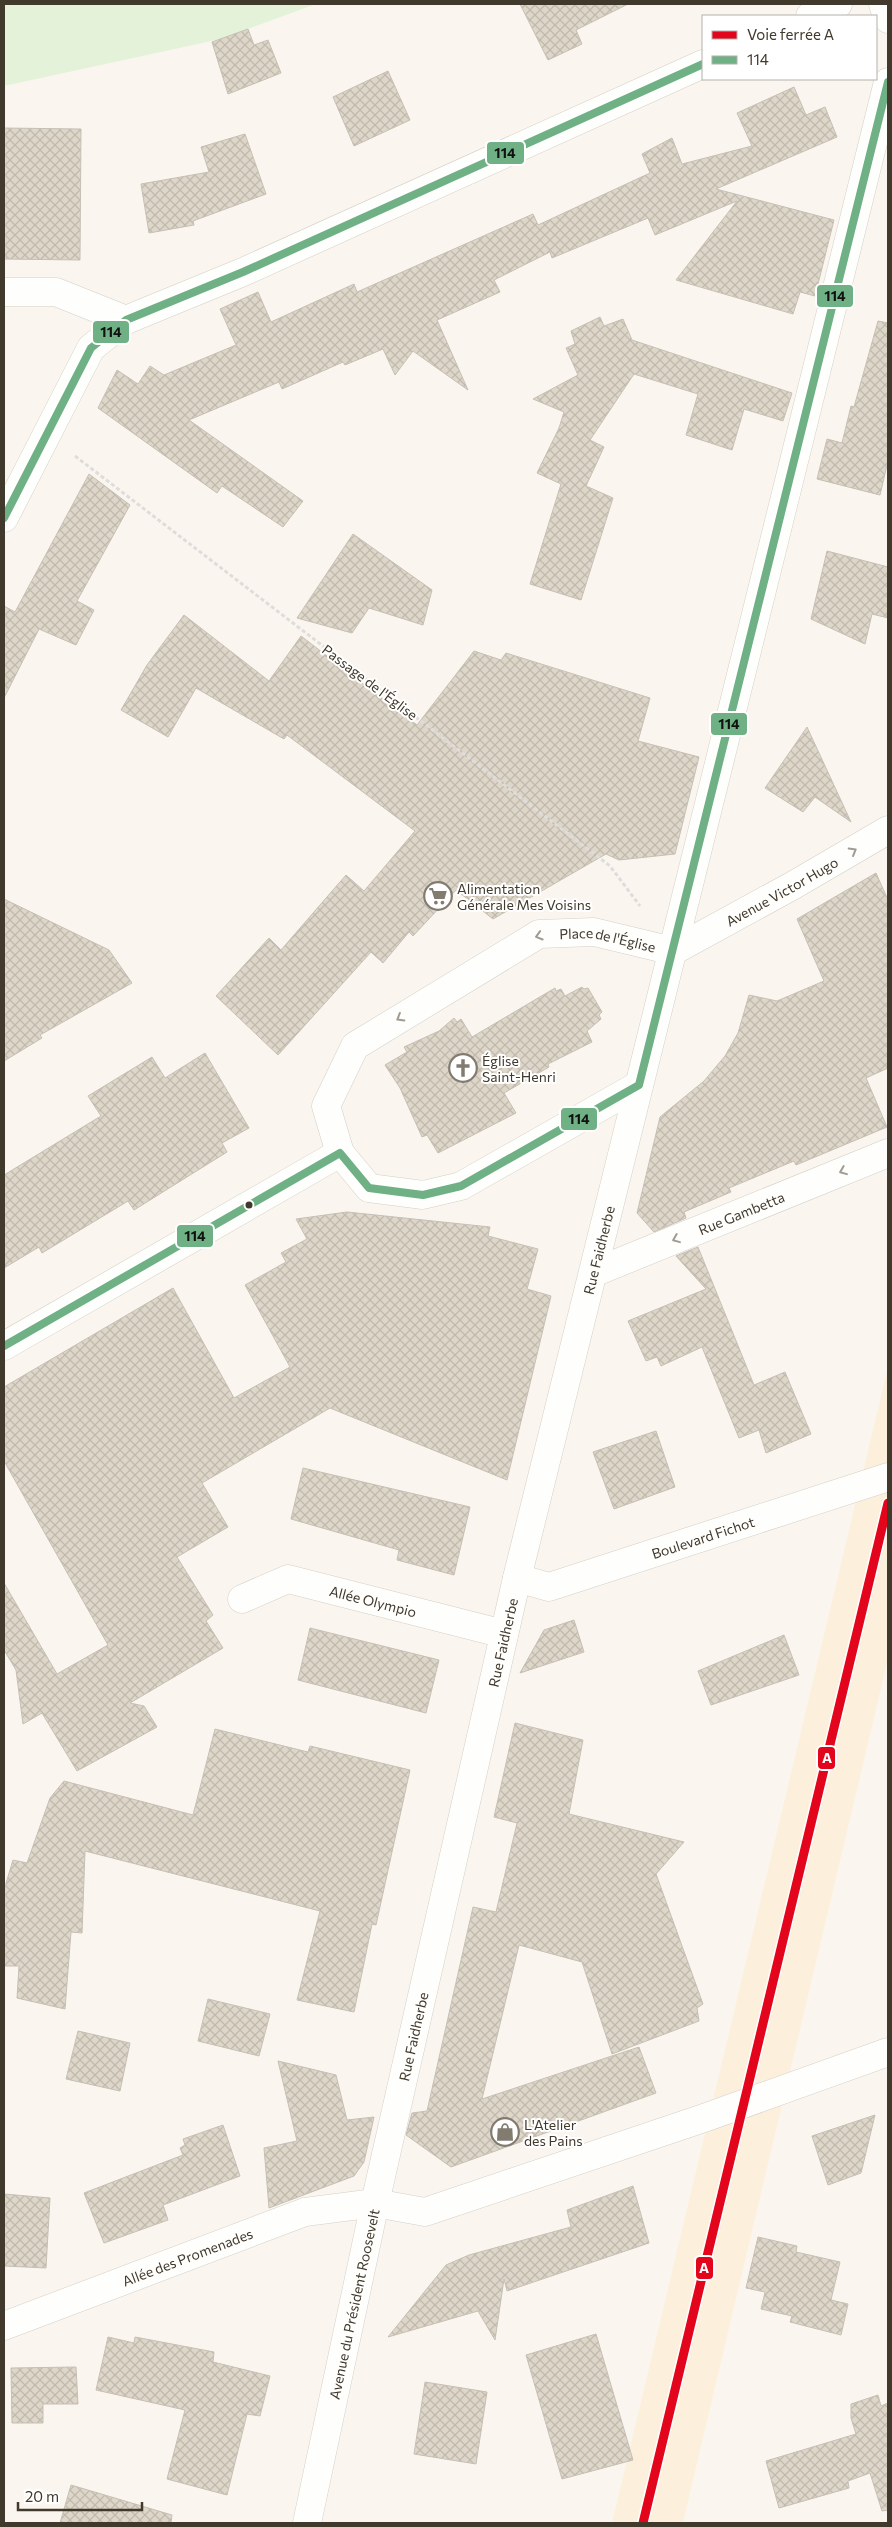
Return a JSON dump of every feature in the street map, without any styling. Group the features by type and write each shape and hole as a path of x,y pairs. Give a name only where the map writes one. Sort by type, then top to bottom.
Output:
{"street":[{"path":"812,15 838,4"},
{"path":"883,4 888,19"},
{"path":"4,518 91,348 126,320 243,272 702,64"},
{"path":"673,951 888,82"},
{"path":"4,292 56,292 126,320"},
{"name":"Avenue Victor Hugo","path":"673,951 792,886 888,830"},
{"name":"Place de l'Église","path":"594,932 673,951 639,1085 461,1186 423,1195 369,1188 340,1153 326,1106 355,1046 539,934 594,932"},
{"name":"Rue Faidherbe","path":"375,2203 517,1578 639,1085"},
{"path":"4,1346 340,1153"},
{"name":"Rue Gambetta","path":"593,1273 888,1153"},
{"name":"Boulevard Fichot","path":"517,1578 549,1587 888,1477"},
{"name":"Allée Olympio","path":"242,1599 288,1580 504,1634"},
{"name":"Avenue du Président Roosevelt","path":"307,2523 375,2203 425,2212 704,2118 888,2052"},
{"name":"Allée des Promenades","path":"4,2326 305,2212 375,2203"}],"path":[{"name":"Passage de l'Église","path":"47,434 610,866 673,951"}],"shaded area":[{"path":"888,1367 888,1659 683,2523 612,2523"}],"green space":[{"path":"4,4 316,4 221,39 4,86"}],"building":[{"path":"520,4 628,4 576,30 582,44 548,60"},
{"path":"248,29 254,45 268,40 281,73 228,94 212,42"},
{"path":"388,71 410,120 354,146 333,97"},
{"path":"794,87 806,115 825,107 837,137 716,189 834,220 815,296 800,292 793,314 676,280 737,201 655,235 648,218 552,258 550,252 494,280 500,292 437,320 468,390 413,351 395,375 383,349 345,365 343,362 282,389 279,382 189,420 303,501 283,527 222,486 217,493 98,408 117,370 138,384 150,366 164,375 236,345 220,309 258,292 271,322 354,284 357,292 533,214 538,225 650,173 642,154 672,138 682,164 752,146 737,113"},
{"path":"4,128 81,129 80,260 4,259"},
{"path":"245,134 266,194 193,221 194,225 149,233 141,184 209,172 201,147"},
{"path":"600,317 604,326 623,319 632,340 792,393 783,421 744,409 732,450 686,435 698,394 634,374 590,440 604,447 586,486 613,498 581,600 530,584 561,484 537,473 559,428 564,412 533,399 578,375 566,348 575,344 571,331"},
{"path":"878,321 888,323 888,461 880,495 817,479 827,439 842,443 851,406 854,407"},
{"path":"89,474 130,505 77,601 94,610 76,645 39,629 4,698 4,606 15,612"},
{"path":"353,534 432,590 423,625 369,608 352,633 297,618"},
{"path":"827,551 888,567 888,618 872,614 865,644 811,619"},
{"path":"184,615 269,681 301,636 417,725 474,651 501,660 506,653 650,698 638,741 699,757 675,854 619,860 606,854 493,919 456,890 413,936 409,932 383,963 371,952 278,1055 216,996 269,938 281,950 346,875 364,891 415,831 287,735 284,739 196,688 168,737 121,710 147,665"},
{"path":"807,727 851,822 815,797 803,812 765,788"},
{"path":"876,873 888,900 888,1068 866,1078 887,1127 796,1165 794,1161 729,1188 731,1192 684,1212 686,1218 654,1232 637,1213 660,1117 704,1081 725,1056 738,1033 749,995 777,1001 824,981 797,919"},
{"path":"4,899 109,950 132,983 40,1035 42,1038 4,1061"},
{"name":"Église Saint-Henri","path":"582,987 584,989 588,988 602,1012 599,1015 601,1019 587,1031 592,1042 548,1064 549,1067 504,1093 516,1113 438,1153 427,1135 422,1137 400,1088 385,1065 407,1052 404,1047 439,1031 454,1018 457,1022 461,1019 472,1037 555,988 556,991 561,989 565,996"},
{"path":"205,1053 249,1128 222,1143 227,1152 134,1210 128,1201 42,1253 39,1247 4,1268 4,1175 101,1116 88,1096 152,1057 165,1078"},
{"path":"347,1212 490,1227 488,1236 538,1249 527,1289 551,1296 507,1480 330,1408 202,1483 228,1527 177,1557 213,1615 206,1621 223,1648 130,1703 144,1706 157,1727 77,1771 42,1713 23,1724 16,1670 4,1650 4,1583 57,1674 108,1645 4,1461 4,1387 173,1288 234,1398 290,1367 245,1285 286,1262 281,1253 307,1239 296,1219"},
{"path":"698,1247 754,1385 785,1372 811,1434 766,1453 759,1430 739,1438 702,1347 661,1366 657,1357 646,1361 628,1321 706,1289 676,1256"},
{"path":"656,1431 675,1487 614,1509 593,1452"},
{"path":"303,1468 470,1507 454,1575 397,1560 399,1550 291,1519"},
{"path":"574,1620 584,1652 520,1673 544,1630"},
{"path":"310,1628 439,1660 426,1713 298,1680"},
{"path":"784,1635 799,1675 711,1705 698,1671"},
{"path":"515,1723 583,1740 569,1814 684,1842 656,1874 703,2004 697,2008 699,2021 612,2054 582,1962 519,1945 482,2099 639,2047 656,2093 451,2167 406,2135 412,2113 427,2111 473,1907 496,1912 517,1823 494,1817"},
{"path":"215,1729 308,1752 310,1746 410,1770 376,1925 372,1924 354,2012 297,2000 320,1911 85,1851 82,1933 71,1932 65,2009 17,1998 19,1966 4,1966 4,1890 13,1860 27,1863 50,1798 64,1781 193,1815"},
{"path":"208,1999 270,2014 259,2056 198,2041"},
{"path":"78,2031 130,2043 120,2091 66,2079"},
{"path":"278,2061 336,2075 347,2120 374,2117 364,2162 354,2176 269,2208 264,2148 297,2141"},
{"path":"875,2115 861,2173 828,2185 812,2136"},
{"path":"223,2125 240,2176 163,2205 168,2220 104,2243 84,2193 183,2155 180,2148 185,2145 183,2139"},
{"path":"633,2186 649,2243 507,2291 504,2279 495,2340 478,2311 388,2337 446,2265 469,2255 571,2227 567,2210"},
{"path":"4,2194 50,2198 46,2268 4,2266"},
{"path":"758,2237 797,2246 796,2252 840,2262 831,2300 848,2304 841,2335 790,2322 792,2316 761,2309 765,2292 746,2288"},
{"path":"596,2334 633,2460 562,2479 526,2355"},
{"path":"108,2337 134,2343 135,2337 214,2352 213,2362 270,2376 260,2416 247,2414 227,2495 167,2479 185,2410 96,2390"},
{"path":"76,2367 78,2404 43,2404 43,2423 12,2423 11,2368"},
{"path":"425,2382 487,2392 476,2464 414,2454"},
{"path":"878,2395 881,2406 888,2403 888,2510 882,2511 870,2473 848,2481 849,2488 779,2508 766,2461 856,2434 851,2418 851,2404"},
{"path":"71,2485 172,2515 171,2523 60,2523"}],"rail line":[{"name":"A","path":"643,2523 888,1503"}],"transit line":[{"name":"114","path":"4,518 91,348 126,320 243,272 702,64"},
{"name":"114","path":"4,1346 340,1153 369,1188 423,1195 461,1186 639,1085 888,82"}],"place":[{"name":"Alimentation Générale Mes Voisins","path":"438,896"},
{"name":"Église Saint-Henri","path":"463,1068"},
{"name":"L'Atelier des Pains","path":"505,2132"}]}
